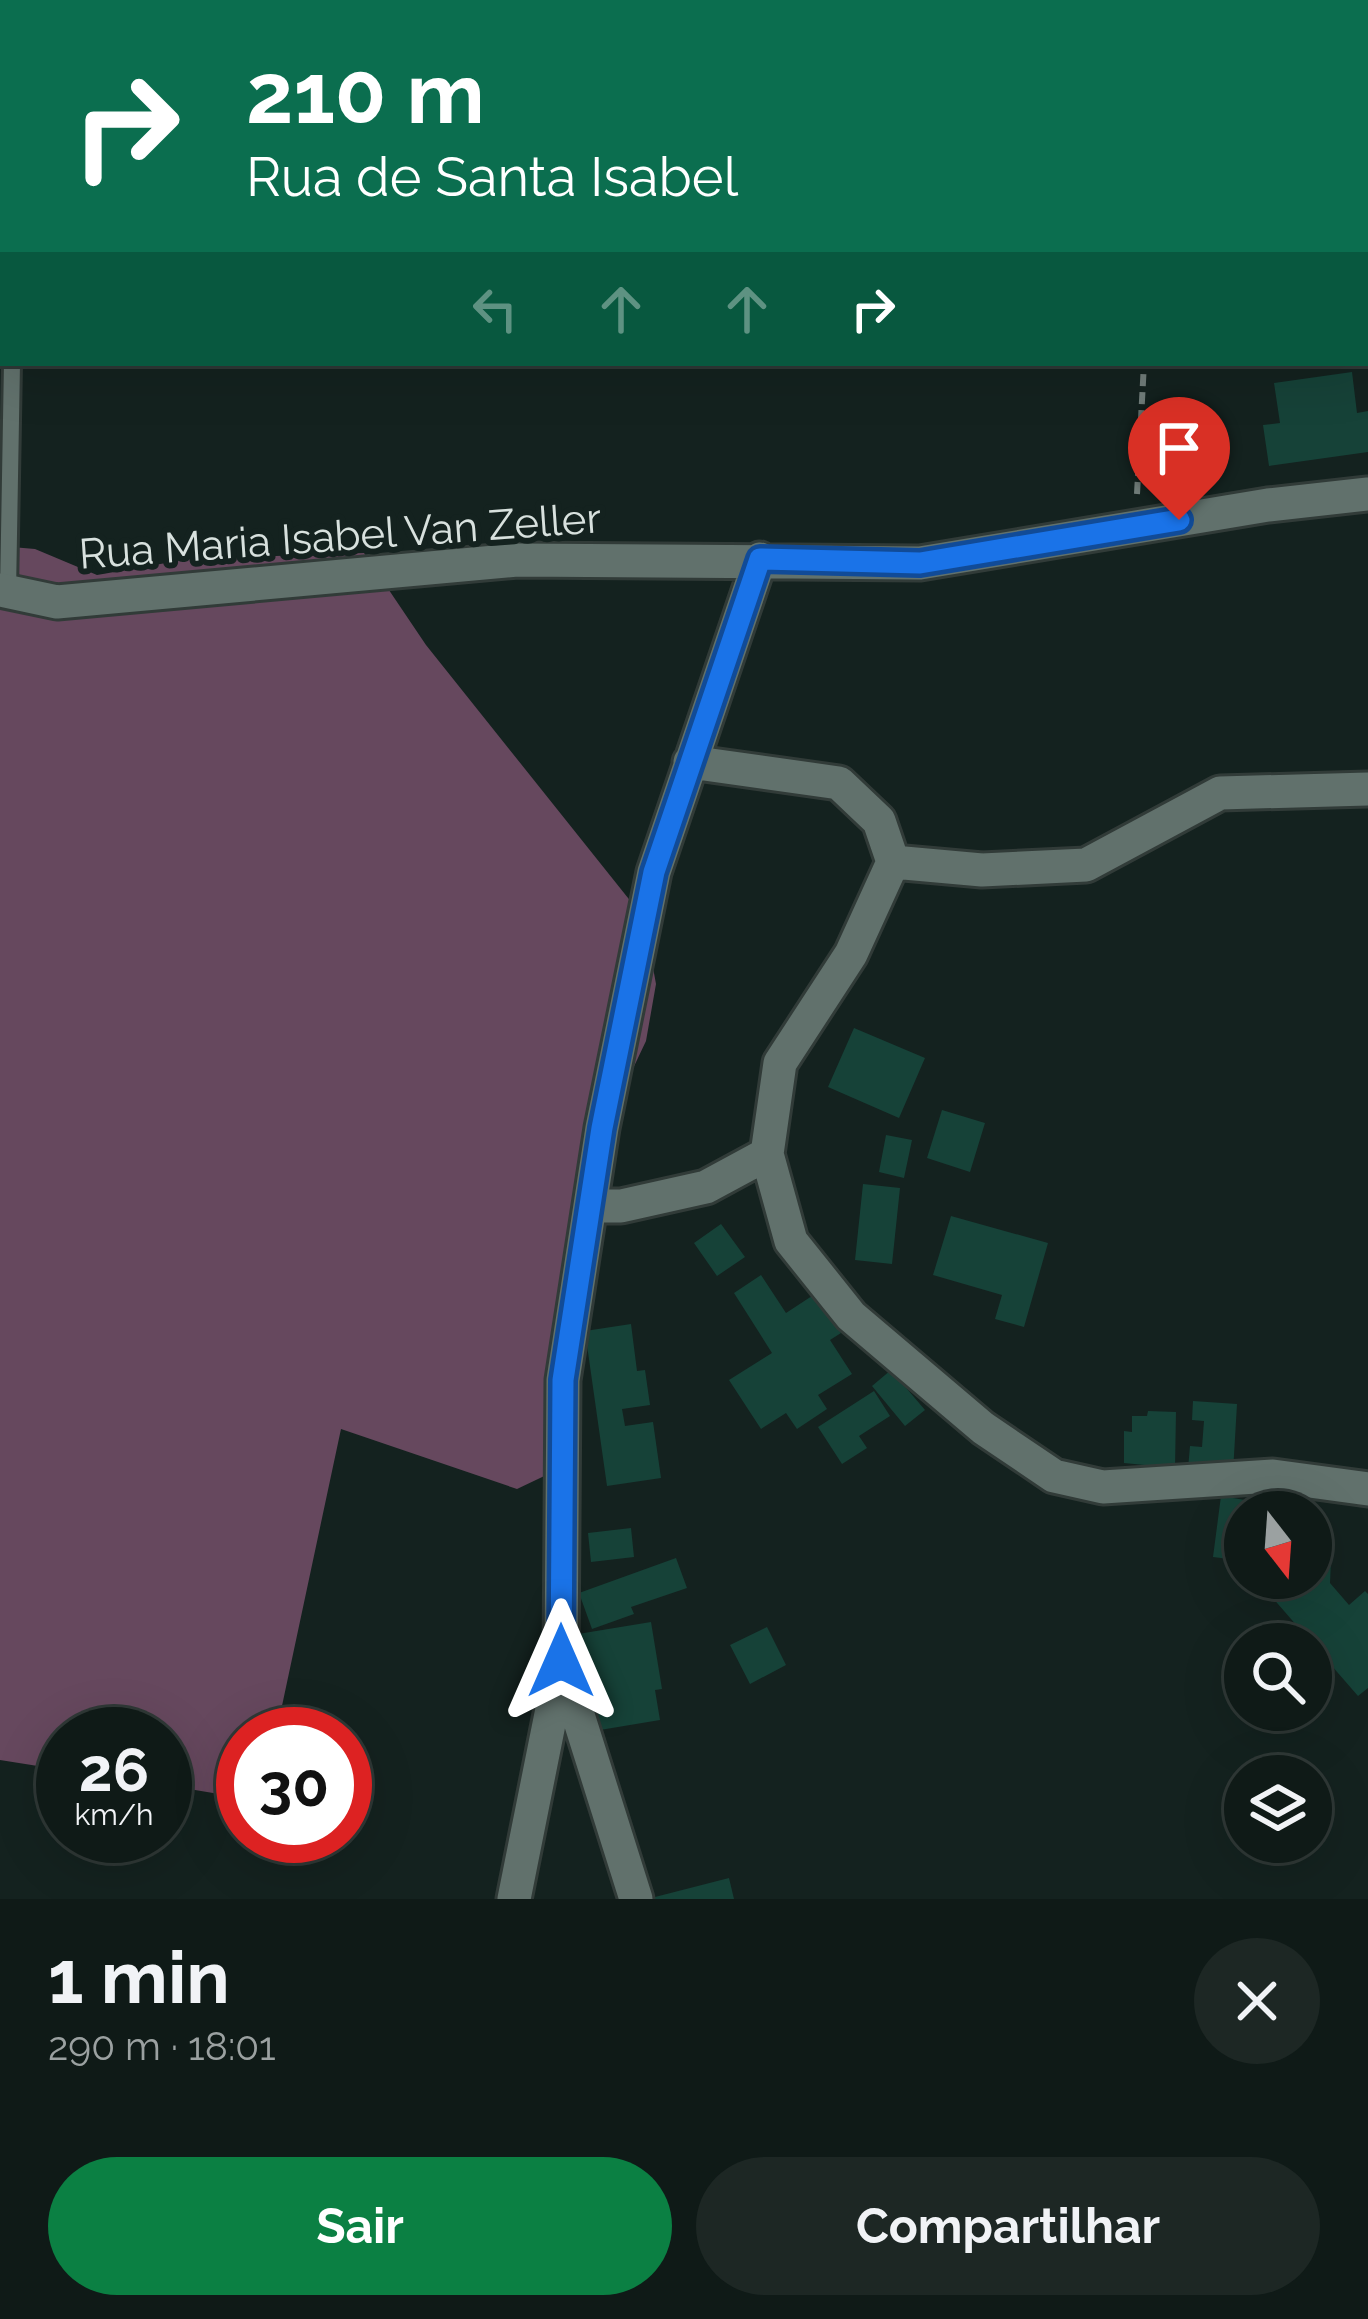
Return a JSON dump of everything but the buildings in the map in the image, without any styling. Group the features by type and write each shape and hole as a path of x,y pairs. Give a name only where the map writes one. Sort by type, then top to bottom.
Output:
{"street":[{"name":"Rua Maria Isabel Van Zeller","path":"3,589 57,602 518,560 920,563 1268,505 1368,494"},
{"path":"514,1899 561,1661 563,1380 590,1206 654,872 760,559"},
{"path":"690,762 838,783 879,821 892,862 851,954 780,1063 767,1154 791,1241 851,1316 983,1428 1054,1476 1103,1487 1273,1476 1368,1489"},
{"path":"892,862 982,869 1085,865 1220,793 1368,789"},
{"path":"590,1206 621,1206 706,1187 767,1154"},
{"path":"561,1661 635,1899"}],"lane":[{"path":"3,589 12,366"}],"path":[{"path":"1134,527 1144,366"}],"shaded area":[{"path":"0,546 35,549 97,575 189,559 364,553 426,645 644,918 656,984 646,1041 619,1098 559,1469 517,1489 341,1429 282,1707 216,1707 216,1794 192,1790 192,1707 36,1707 36,1766 0,1760"}],"route":[{"path":"561,1661 563,1380 602,1128 654,872 760,559 920,563 1179,520"}]}
